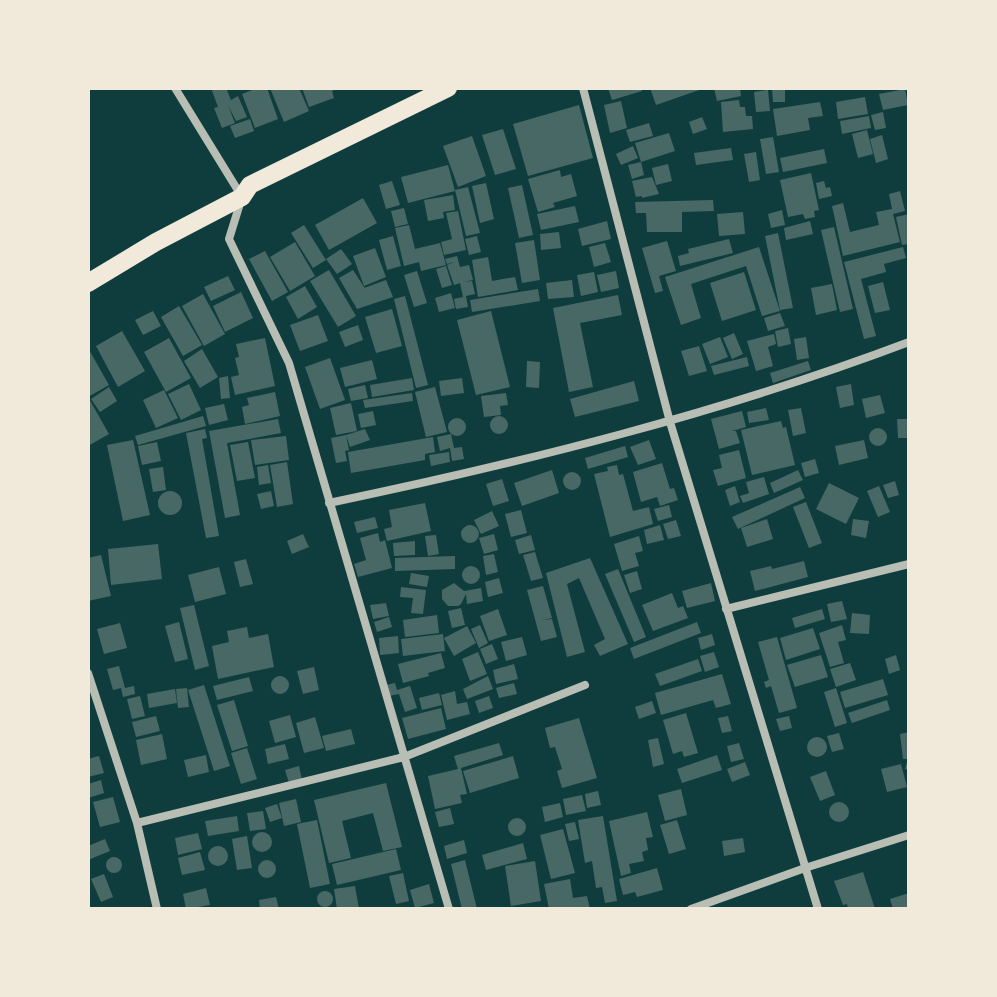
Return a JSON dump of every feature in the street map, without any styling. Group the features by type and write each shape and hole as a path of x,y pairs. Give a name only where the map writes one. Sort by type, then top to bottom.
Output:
{"main road":[{"path":"88,283 156,242 242,197 250,185 448,88"}],"street":[{"path":"175,88 242,197 229,239 289,363 449,909"},
{"path":"583,88 670,422 818,909"},
{"path":"329,503 445,479 670,422 831,372 909,342"},
{"path":"726,609 909,564"},
{"path":"88,673 137,823 157,909"},
{"path":"137,823 404,757 585,685"},
{"path":"691,909 909,835"}],"building":[{"path":"211,88 226,88 231,100 238,96 247,117 236,121 228,105 235,123 222,128 214,108 218,107"},
{"path":"267,88 278,119 255,128 242,94"},
{"path":"270,88 299,88 309,111 284,122"},
{"path":"302,88 340,88 332,91 334,98 309,107"},
{"path":"608,88 641,88 642,91 612,100"},
{"path":"650,88 705,88 656,105"},
{"path":"714,88 740,88 741,96 717,101"},
{"path":"772,88 785,88 785,102 773,102"},
{"path":"905,89 908,105 883,110 879,94"},
{"path":"768,90 770,111 756,112 754,92"},
{"path":"865,97 868,114 838,119 836,102"},
{"path":"739,100 740,107 745,107 746,116 752,116 753,129 723,132 721,102"},
{"path":"621,101 627,128 610,133 604,105"},
{"path":"820,102 823,116 808,118 810,130 777,136 773,109"},
{"path":"579,105 593,158 528,176 513,124"},
{"path":"883,112 886,128 875,130 871,115"},
{"path":"869,116 871,128 842,134 840,121"},
{"path":"702,117 707,129 693,134 689,122"},
{"path":"250,119 254,131 235,138 230,126"},
{"path":"649,123 653,136 630,142 626,130"},
{"path":"503,129 516,169 495,175 482,135"},
{"path":"867,130 873,154 858,158 852,134"},
{"path":"669,133 675,151 641,162 635,143"},
{"path":"882,135 888,159 876,163 870,139"},
{"path":"472,136 486,176 458,187 443,146"},
{"path":"773,137 779,172 766,174 760,139"},
{"path":"633,146 638,158 621,165 616,154"},
{"path":"731,148 733,160 696,165 694,153"},
{"path":"824,149 827,163 783,172 780,158"},
{"path":"756,152 760,180 749,182 744,154"},
{"path":"641,162 644,175 632,179 628,165"},
{"path":"668,164 672,181 656,185 652,168"},
{"path":"448,165 455,191 408,203 401,177"},
{"path":"560,170 561,177 571,174 577,196 553,203 555,207 538,212 528,179"},
{"path":"811,173 819,210 814,211 815,217 805,219 803,214 788,217 780,180"},
{"path":"652,177 659,194 636,197 632,181"},
{"path":"392,181 400,205 386,209 379,185"},
{"path":"824,181 826,188 830,187 832,196 819,199 816,183"},
{"path":"486,183 494,219 480,223 472,186"},
{"path":"522,185 533,235 519,238 508,188"},
{"path":"468,187 480,233 466,236 455,190"},
{"path":"900,191 905,211 893,214 900,242 843,256 832,206 843,203 850,232 879,225 876,212 892,209 889,194"},
{"path":"453,195 455,210 443,212 444,218 428,221 424,200"},
{"path":"363,198 377,223 329,250 315,225"},
{"path":"713,200 714,211 682,212 682,232 647,232 646,213 636,213 635,202"},
{"path":"575,206 579,222 541,230 537,214"},
{"path":"404,208 408,224 395,227 391,211"},
{"path":"782,210 785,225 771,228 768,214"},
{"path":"458,211 466,250 444,255 441,242 452,239 446,213"},
{"path":"743,212 745,234 719,236 717,214"},
{"path":"909,214 909,244 902,245 896,217"},
{"path":"607,221 611,239 582,246 578,229"},
{"path":"810,221 813,234 786,240 784,228"},
{"path":"304,225 326,260 313,268 291,233"},
{"path":"409,225 415,249 440,243 446,265 421,271 419,262 404,266 395,228"},
{"path":"834,227 853,309 840,312 821,230"},
{"path":"559,232 561,248 541,250 540,234"},
{"path":"778,233 793,308 780,310 765,236"},
{"path":"393,236 401,266 387,270 379,240"},
{"path":"477,236 481,252 469,255 465,239"},
{"path":"729,239 733,253 680,266 678,256 689,253 688,249"},
{"path":"534,240 540,280 522,283 515,243"},
{"path":"667,241 676,271 659,276 663,291 655,293 642,248"},
{"path":"295,242 315,276 290,291 270,257"},
{"path":"605,243 611,262 594,267 589,247"},
{"path":"759,247 780,311 762,316 746,266 691,284 701,318 681,325 665,277"},
{"path":"903,247 906,258 884,264 886,272 861,279 876,336 864,339 844,262"},
{"path":"375,248 386,277 364,286 353,256"},
{"path":"341,249 352,264 337,274 326,259"},
{"path":"265,251 288,292 272,301 249,259"},
{"path":"457,256 460,267 469,265 473,280 463,282 472,281 475,294 466,296 468,307 456,309 454,299 463,297 460,283 454,285 447,265 454,262 447,264 445,259"},
{"path":"488,257 492,281 515,277 518,290 478,297 472,260"},
{"path":"446,266 452,285 442,288 436,269"},
{"path":"329,270 356,316 338,327 310,281"},
{"path":"353,270 365,288 386,280 393,297 357,309 339,278"},
{"path":"417,271 427,303 414,307 404,275"},
{"path":"616,271 619,288 601,292 597,275"},
{"path":"594,272 598,292 581,296 577,275"},
{"path":"744,272 756,310 722,321 710,283"},
{"path":"228,276 235,290 211,301 204,287"},
{"path":"572,280 574,297 548,299 546,283"},
{"path":"883,282 890,310 875,313 868,286"},
{"path":"832,284 837,310 816,315 811,288"},
{"path":"305,286 317,307 298,319 286,297"},
{"path":"538,289 540,301 472,312 470,300"},
{"path":"241,292 253,318 225,332 213,306"},
{"path":"451,293 455,308 439,312 435,298"},
{"path":"203,294 225,334 204,346 182,306"},
{"path":"618,295 622,315 580,323 593,387 569,392 553,308"},
{"path":"405,296 428,385 416,388 394,299"},
{"path":"179,306 202,345 183,356 161,317"},
{"path":"392,309 402,346 376,353 365,317"},
{"path":"153,311 161,326 143,335 135,320"},
{"path":"491,311 510,387 476,395 457,320"},
{"path":"780,313 785,326 768,331 764,318"},
{"path":"318,315 328,341 300,351 290,325"},
{"path":"358,325 363,340 345,347 339,332"},
{"path":"788,328 791,344 778,347 775,331"},
{"path":"122,331 145,371 118,387 96,346"},
{"path":"734,333 743,354 732,359 723,338"},
{"path":"774,334 776,344 768,347 773,366 756,371 747,341"},
{"path":"720,337 728,357 710,364 702,344"},
{"path":"806,337 809,358 797,360 794,339"},
{"path":"169,338 191,378 166,392 144,352"},
{"path":"265,338 275,386 235,395 231,377 239,375 236,344"},
{"path":"699,346 707,371 689,376 681,351"},
{"path":"88,348 109,385 88,397"},
{"path":"202,349 218,377 200,388 184,361"},
{"path":"747,357 749,366 714,375 711,366"},
{"path":"330,358 345,400 320,409 305,367"},
{"path":"372,360 377,379 345,387 340,368"},
{"path":"527,361 540,362 539,388 526,387"},
{"path":"808,361 811,370 773,383 770,373"},
{"path":"228,376 230,398 221,399 219,378"},
{"path":"412,378 414,390 372,397 370,385"},
{"path":"462,378 464,393 441,396 439,381"},
{"path":"634,381 639,401 575,417 570,399"},
{"path":"189,384 201,410 181,420 168,394"},
{"path":"851,384 854,405 840,408 836,387"},
{"path":"365,385 368,398 351,401 348,389"},
{"path":"109,387 117,401 100,412 91,399"},
{"path":"435,387 447,432 426,437 415,392"},
{"path":"164,390 178,418 156,428 143,400"},
{"path":"275,392 280,416 245,424 242,407 249,405 247,398"},
{"path":"412,393 413,401 365,408 363,400"},
{"path":"506,393 508,405 500,406 501,415 484,417 481,396"},
{"path":"880,395 885,413 866,418 862,399"},
{"path":"88,397 109,434 88,446"},
{"path":"351,403 357,431 336,435 330,408"},
{"path":"224,404 228,420 209,425 205,408"},
{"path":"766,408 769,420 749,423 747,412"},
{"path":"801,408 806,433 793,436 788,410"},
{"path":"373,411 376,425 361,428 358,414"},
{"path":"742,411 746,427 732,431 736,431 740,443 719,449 711,419"},
{"path":"203,416 206,426 138,445 135,436"},
{"path":"499,416 508,425 499,434 490,425"},
{"path":"457,418 466,427 457,436 448,427"},
{"path":"278,419 281,433 227,443 240,515 225,518 209,431"},
{"path":"897,419 909,419 909,438 898,438"},
{"path":"781,421 783,428 786,427 795,465 752,475 741,430"},
{"path":"878,428 887,437 878,446 869,437"},
{"path":"205,429 207,438 202,439 219,536 206,538 186,433"},
{"path":"365,429 370,440 350,447 346,435"},
{"path":"451,434 454,448 462,447 464,459 452,461 450,448 440,451 437,437"},
{"path":"346,435 349,450 345,451 347,461 336,463 331,438"},
{"path":"286,436 289,460 255,465 251,440"},
{"path":"433,437 435,452 425,454 425,460 351,473 348,452"},
{"path":"133,440 150,515 123,521 107,445"},
{"path":"649,440 656,459 638,465 630,447"},
{"path":"864,440 868,458 839,465 835,446"},
{"path":"157,442 161,461 142,465 138,446"},
{"path":"248,442 255,478 237,481 230,445"},
{"path":"625,446 628,457 588,469 585,458"},
{"path":"739,450 746,478 718,486 713,470 722,468 719,455"},
{"path":"449,452 450,462 431,466 429,455"},
{"path":"815,459 819,473 805,477 801,463"},
{"path":"287,462 293,504 277,507 270,465"},
{"path":"662,463 670,489 674,488 678,500 660,506 657,497 641,502 633,472"},
{"path":"268,465 271,483 259,485 257,467"},
{"path":"617,465 619,475 623,474 633,511 649,507 653,524 610,537 594,474"},
{"path":"163,467 166,490 153,492 149,469"},
{"path":"552,470 559,493 522,506 514,483"},
{"path":"798,470 803,480 774,493 770,483"},
{"path":"572,472 581,481 572,490 563,481"},
{"path":"764,477 769,494 743,503 740,496 749,493 746,482"},
{"path":"502,479 509,501 493,506 486,484"},
{"path":"895,481 899,495 888,498 883,485"},
{"path":"829,483 859,498 846,524 816,509"},
{"path":"735,486 740,502 730,506 725,490"},
{"path":"879,486 890,512 878,517 867,491"},
{"path":"800,487 805,498 738,529 732,517"},
{"path":"170,491 181,498 182,503 175,514 170,515 159,508 158,503 165,492"},
{"path":"271,491 274,506 261,509 257,494"},
{"path":"806,502 822,543 809,548 793,507"},
{"path":"425,503 431,531 387,541 384,529 392,527 389,510"},
{"path":"669,505 672,517 658,521 654,509"},
{"path":"521,510 527,533 511,537 505,514"},
{"path":"492,511 499,526 481,534 474,520"},
{"path":"375,517 378,528 357,533 354,522"},
{"path":"767,519 773,539 747,547 741,528"},
{"path":"853,519 869,521 866,538 851,535"},
{"path":"676,520 681,536 668,539 663,524"},
{"path":"470,525 479,534 470,543 461,534"},
{"path":"660,525 664,540 647,544 644,530"},
{"path":"378,533 380,542 385,540 392,568 358,577 354,564 366,560 360,538"},
{"path":"303,534 309,547 292,554 287,541"},
{"path":"494,534 498,550 484,554 479,538"},
{"path":"436,535 439,554 428,556 425,536"},
{"path":"531,535 535,550 519,554 515,540"},
{"path":"639,536 643,551 635,553 639,566 622,571 614,544"},
{"path":"415,541 415,555 394,556 393,543"},
{"path":"158,544 162,579 111,585 108,549"},
{"path":"535,552 543,578 531,581 523,555"},
{"path":"494,554 498,572 486,575 483,556"},
{"path":"101,555 111,596 88,601 88,558"},
{"path":"455,556 455,569 395,571 395,558"},
{"path":"590,558 628,644 600,656 594,645 605,639 579,578 567,584 585,652 567,657 546,573"},
{"path":"246,559 253,584 240,587 234,562"},
{"path":"804,561 808,577 755,591 750,571"},
{"path":"471,566 480,575 471,584 462,575"},
{"path":"219,567 226,594 195,602 188,575"},
{"path":"618,569 646,637 634,642 605,574"},
{"path":"637,571 642,589 630,593 624,575"},
{"path":"411,573 429,576 427,587 409,584"},
{"path":"499,578 503,593 488,597 485,582"},
{"path":"454,583 464,591 481,588 483,601 467,604 466,594 458,606 448,606 442,599 442,590"},
{"path":"711,583 715,601 687,608 682,591"},
{"path":"543,586 552,618 543,620 552,619 557,637 541,641 527,590"},
{"path":"401,587 426,590 423,614 411,613 413,598 400,597"},
{"path":"672,593 678,608 683,606 688,618 653,631 642,605"},
{"path":"842,601 847,619 831,622 827,604"},
{"path":"386,603 389,616 373,619 370,605"},
{"path":"194,605 209,666 195,670 180,608"},
{"path":"461,608 465,625 452,628 448,611"},
{"path":"498,609 507,635 489,641 480,616"},
{"path":"822,609 825,619 795,628 792,618"},
{"path":"852,613 870,615 869,634 850,633"},
{"path":"437,615 439,633 405,637 403,620"},
{"path":"389,617 392,627 377,632 374,622"},
{"path":"179,622 188,659 175,662 165,626"},
{"path":"697,622 701,633 634,659 630,648"},
{"path":"120,623 127,648 104,654 97,629"},
{"path":"480,625 488,643 479,648 471,629"},
{"path":"842,625 846,640 838,642 844,663 830,667 819,633"},
{"path":"467,626 476,643 454,656 444,638"},
{"path":"247,627 249,638 268,634 274,667 218,679 212,646 229,642 227,631"},
{"path":"813,628 820,649 786,660 780,638"},
{"path":"443,634 445,651 403,656 401,639"},
{"path":"712,634 715,645 701,650 698,638"},
{"path":"398,636 399,653 380,655 379,638"},
{"path":"522,637 527,655 506,661 501,642"},
{"path":"777,637 797,708 779,713 771,686 766,688 764,682 769,680 758,642"},
{"path":"492,644 498,659 486,664 480,649"},
{"path":"478,652 487,674 470,681 462,659"},
{"path":"714,652 719,667 705,672 700,656"},
{"path":"441,653 445,668 403,683 398,664"},
{"path":"821,655 828,677 795,687 787,665"},
{"path":"896,655 900,670 889,674 885,659"},
{"path":"698,659 702,671 660,686 655,674"},
{"path":"850,663 856,680 836,687 830,669"},
{"path":"514,664 518,679 496,684 493,670"},
{"path":"119,666 125,688 134,686 135,694 123,697 121,688 113,690 107,669"},
{"path":"314,667 319,690 303,694 297,671"},
{"path":"722,674 731,704 716,708 713,700 661,715 655,693"},
{"path":"280,676 289,685 280,694 271,685"},
{"path":"488,676 493,689 467,699 463,689"},
{"path":"249,677 253,691 217,700 213,686"},
{"path":"883,679 888,695 845,708 840,692"},
{"path":"395,683 397,690 410,686 417,708 405,712 399,694 389,696 386,685"},
{"path":"514,683 517,694 499,698 496,688"},
{"path":"204,685 230,766 214,771 188,690"},
{"path":"187,688 189,707 178,708 176,689"},
{"path":"836,688 847,723 835,727 824,692"},
{"path":"175,689 177,703 149,708 147,694"},
{"path":"455,691 457,704 467,702 470,714 447,720 441,695"},
{"path":"439,693 442,705 422,710 419,698"},
{"path":"140,696 145,716 132,719 127,699"},
{"path":"489,696 493,708 479,713 475,701"},
{"path":"234,700 248,746 232,751 217,705"},
{"path":"887,700 890,710 852,723 848,713"},
{"path":"652,701 656,713 639,719 635,707"},
{"path":"441,708 446,729 408,739 402,718"},
{"path":"686,713 698,753 684,757 682,751 673,754 663,720"},
{"path":"290,715 296,737 275,743 269,721"},
{"path":"156,716 160,731 136,737 132,722"},
{"path":"728,716 732,731 722,733 718,718"},
{"path":"789,716 792,728 780,731 776,719"},
{"path":"315,717 324,748 304,753 296,723"},
{"path":"579,718 597,778 562,788 557,771 562,769 555,747 550,748 545,728"},
{"path":"351,729 355,744 326,751 322,736"},
{"path":"909,732 908,759 903,759 900,734"},
{"path":"839,733 844,749 832,752 827,736"},
{"path":"162,734 167,759 141,765 136,740"},
{"path":"817,737 824,740 827,747 824,754 817,757 810,754 807,747 810,740"},
{"path":"658,738 664,764 653,767 648,740"},
{"path":"499,743 503,755 461,768 467,794 460,795 462,803 435,809 428,776 458,769 454,756"},
{"path":"739,743 744,759 731,762 727,746"},
{"path":"285,744 289,759 268,764 265,749"},
{"path":"247,748 257,779 241,784 231,753"},
{"path":"206,755 209,772 188,777 184,760"},
{"path":"717,755 722,770 682,783 677,769"},
{"path":"99,756 104,773 88,777 88,759"},
{"path":"513,756 519,778 470,793 463,771"},
{"path":"745,762 750,775 732,782 727,769"},
{"path":"901,764 907,787 887,792 881,769"},
{"path":"299,766 302,780 289,783 285,770"},
{"path":"826,771 835,795 820,801 810,777"},
{"path":"101,780 104,793 88,798 88,784"},
{"path":"386,783 402,847 383,851 373,813 342,821 351,858 329,863 314,800"},
{"path":"681,789 687,815 665,821 658,795"},
{"path":"598,791 601,805 587,808 585,794"},
{"path":"582,795 586,811 566,815 563,799"},
{"path":"113,797 120,822 100,827 93,802"},
{"path":"296,799 301,822 284,826 279,803"},
{"path":"835,802 843,802 849,812 843,822 835,822 829,816 829,808"},
{"path":"560,803 563,817 545,822 542,807"},
{"path":"277,804 282,818 270,822 265,808"},
{"path":"450,808 454,824 439,827 435,812"},
{"path":"263,811 266,829 250,831 247,813"},
{"path":"647,812 653,837 646,838 648,850 642,852 644,861 629,864 631,873 621,876 609,821"},
{"path":"237,816 239,831 208,836 205,821"},
{"path":"603,816 617,901 605,903 602,887 596,888 592,861 585,863 578,820"},
{"path":"517,818 526,827 517,836 508,827"},
{"path":"317,820 330,884 310,888 297,824"},
{"path":"677,820 686,849 669,854 660,825"},
{"path":"575,822 579,839 569,841 565,824"},
{"path":"563,829 575,873 551,879 540,835"},
{"path":"262,832 269,835 272,842 269,849 262,852 255,849 252,842 255,835"},
{"path":"198,833 202,849 178,855 175,838"},
{"path":"247,836 252,868 237,870 232,839"},
{"path":"743,838 745,852 724,856 722,841"},
{"path":"105,839 110,851 88,860 88,846"},
{"path":"464,840 467,853 447,859 444,846"},
{"path":"523,843 527,859 486,870 482,855"},
{"path":"218,846 225,849 228,856 225,863 218,866 211,863 208,856 211,849"},
{"path":"396,849 401,870 337,885 332,864"},
{"path":"200,852 205,870 182,875 178,858"},
{"path":"111,857 117,857 122,865 120,871 111,873 106,868 106,862"},
{"path":"267,860 276,869 267,878 258,869"},
{"path":"465,860 477,909 462,909 451,864"},
{"path":"535,861 541,901 511,906 505,866"},
{"path":"657,868 663,890 637,897 635,892 623,895 619,879"},
{"path":"863,872 875,909 848,909 847,904 843,905 834,881"},
{"path":"403,873 409,901 396,904 389,876"},
{"path":"104,874 113,897 101,902 91,879"},
{"path":"570,879 573,898 587,896 590,909 549,909 544,884"},
{"path":"429,884 434,903 415,908 410,890"},
{"path":"355,886 359,909 337,909 334,889"},
{"path":"206,888 210,905 186,909 183,894"},
{"path":"322,891 328,891 333,899 331,905 322,907 317,902 317,896"},
{"path":"909,893 909,909 893,909 890,899"},
{"path":"276,897 279,909 260,909 259,900"}]}
